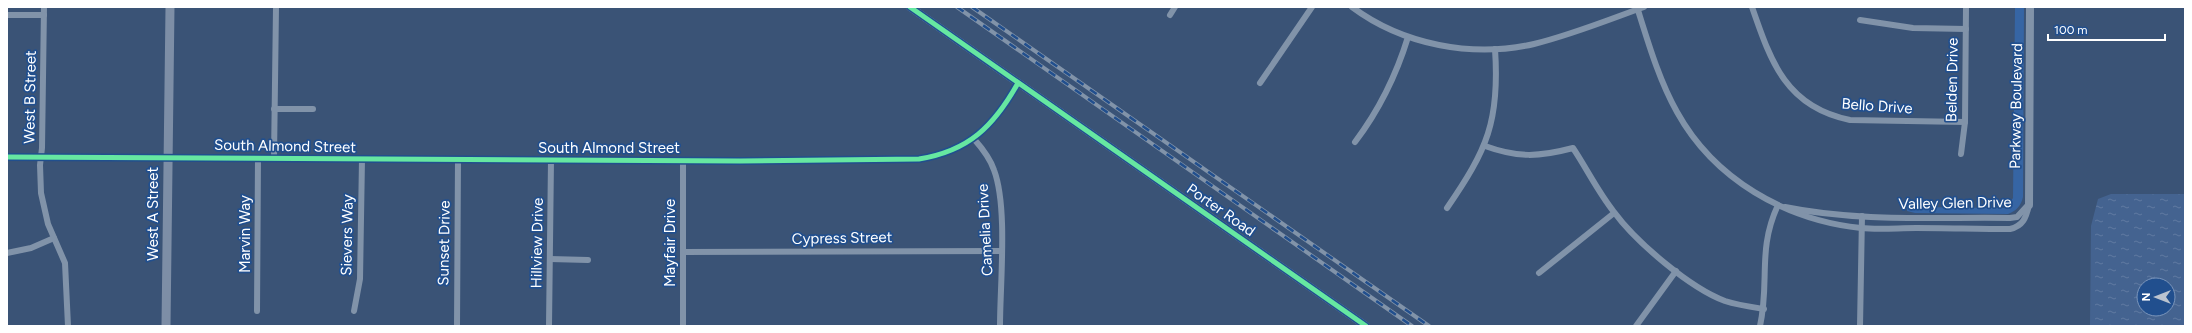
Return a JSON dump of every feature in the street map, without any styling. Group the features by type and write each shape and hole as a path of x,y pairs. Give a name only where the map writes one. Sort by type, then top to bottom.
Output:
{"main road":[{"name":"West A Street","path":"166,326 170,7"}],"street":[{"name":"West B Street","path":"44,7 40,177 43,203 54,238 65,263 68,326"},
{"path":"274,158 276,7"},
{"name":"Porter Road","path":"910,7 1366,326"},
{"path":"1170,15 1175,7"},
{"path":"1260,82 1312,7"},
{"path":"1352,7 1380,25 1408,37 1452,47 1495,49 1535,44 1640,8"},
{"name":"Bello Drive","path":"1752,7 1766,49 1780,76 1793,91 1814,108 1838,118 1850,120 1965,122"},
{"name":"Belden Drive","path":"1961,154 1965,122 1966,7"},
{"name":"Parkway Boulevard","path":"2029,205 2030,7"},
{"name":"Valley Glen Drive","path":"1640,8 1667,92 1693,137 1709,156 1736,180 1778,205 1807,218 1862,228 2010,229 2018,227 2024,222 2029,205"},
{"path":"7,15 44,15"},
{"path":"1860,20 1913,28 1966,29"},
{"path":"1355,142 1381,105 1400,62 1408,37"},
{"path":"1447,208 1465,182 1485,146 1496,99 1495,49"},
{"name":"South Almond Street","path":"7,156 813,162 919,159 947,153 974,139 990,124 1018,83"},
{"path":"274,108 313,109"},
{"name":"Camelia Drive","path":"974,139 988,157 997,181 1000,207 1001,251 1000,326"},
{"path":"1485,146 1502,153 1530,156 1572,148 1614,213 1640,240 1676,271 1724,300 1764,309"},
{"name":"Marvin Way","path":"257,311 258,158"},
{"name":"Sievers Way","path":"354,311 360,279 362,159"},
{"name":"Sunset Drive","path":"457,326 458,160"},
{"name":"Hillview Drive","path":"549,326 551,160"},
{"name":"Mayfair Drive","path":"683,161 683,326"},
{"path":"1760,326 1764,309 1765,244 1770,221 1778,205"},
{"name":"Valley Glen Drive","path":"1778,205 1811,212 1862,216 2010,218 2016,217 2029,205"},
{"path":"1538,273 1614,213"},
{"path":"1860,326 1862,216"},
{"path":"7,253 31,248 54,238"},
{"name":"Cypress Street","path":"683,252 900,250 1001,251"},
{"path":"550,259 588,260"},
{"path":"1636,326 1676,271"}],"shaded area":[{"path":"2015,7 2024,7 2023,197 2021,203 2016,210 2008,214 1915,213 1907,211 1907,207 2006,208 2013,198"}],"water":[{"path":"2111,194 2185,194 2185,326 2090,326 2091,226 2098,199"}],"railway":[{"path":"957,7 1412,326"},
{"path":"972,7 1429,326"}],"cycle path":[{"path":"910,7 1366,326"},
{"path":"7,157 740,161 919,159 952,150 966,143 978,134 999,112 1018,83"}]}
